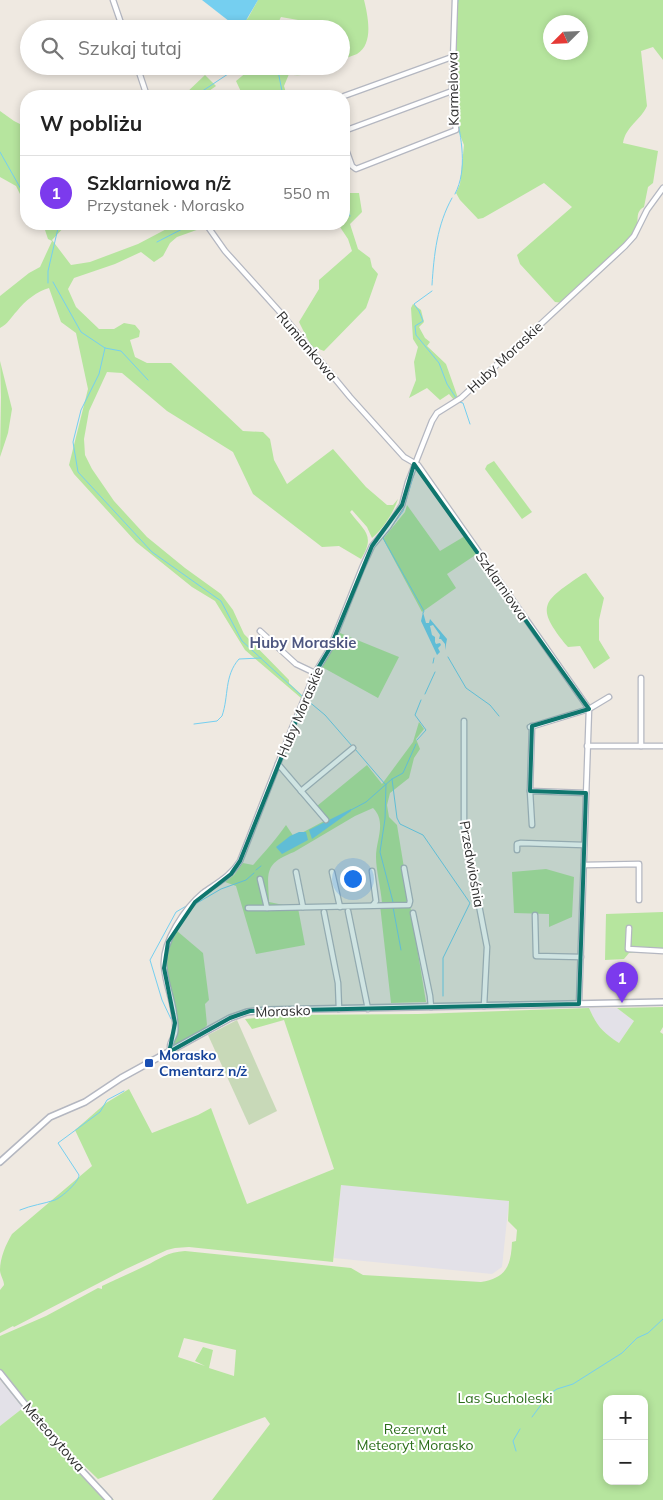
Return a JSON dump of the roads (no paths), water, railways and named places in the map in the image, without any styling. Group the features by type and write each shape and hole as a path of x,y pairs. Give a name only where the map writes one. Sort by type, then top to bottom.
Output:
{"street":[{"path":"113,0 120,20"},
{"name":"Karmelowa","path":"350,158 354,168 357,169 456,130 452,91 455,0"},
{"path":"350,94 452,57"},
{"path":"139,75 145,90"},
{"path":"350,129 452,91"},
{"name":"Huby Moraskie","path":"171,1051 170,1046 175,1029 175,1017 164,962 168,942 200,896 236,868 315,673 330,648 372,546 388,527 402,505 414,464 432,421 437,413 462,398 625,246 634,236 647,210 663,188"},
{"name":"Rumiankowa","path":"210,230 225,251 350,397 404,457 414,464"},
{"name":"Szklarniowa","path":"414,464 418,465 589,709"},
{"path":"260,631 296,664 315,673"},
{"path":"641,678 641,746"},
{"path":"532,825 530,791 531,726 589,709 609,697"},
{"path":"580,1004 589,709"},
{"name":"Przedwiośnia","path":"464,721 464,827 487,948 484,1006"},
{"path":"587,746 663,746"},
{"path":"301,791 353,748"},
{"path":"278,764 326,820"},
{"path":"530,791 586,793"},
{"path":"517,850 517,844 521,843 584,845"},
{"path":"584,865 639,864 640,900"},
{"path":"248,908 340,907 410,903 404,868"},
{"path":"372,871 376,902 373,905"},
{"path":"296,872 304,907"},
{"path":"332,872 340,907"},
{"path":"260,879 267,908"},
{"path":"348,911 368,1009"},
{"path":"324,912 338,983 339,1009"},
{"path":"413,913 431,1007"},
{"path":"535,915 536,956 581,957"},
{"path":"629,928 628,949 663,951"},
{"name":"Morasko","path":"0,1162 50,1117 81,1104 121,1078 241,1013 261,1010 663,1002"},
{"name":"Meteorytowa","path":"0,1373 55,1442 109,1500"}],"water":[{"path":"202,0 258,0 246,20 228,20"},
{"path":"423,612 426,623 429,623 430,619 447,639 445,650 445,644 439,639 440,635 433,625 430,626 436,644 440,643 441,645 438,648 440,652 437,655 421,621"},
{"path":"351,809 351,811 312,839 309,830"},
{"path":"299,832 306,832 308,840 282,854 276,847 290,836"}],"waterway":[{"path":"457,8 458,0"},
{"path":"204,90 226,75"},
{"path":"279,75 282,90"},
{"path":"455,194 459,184 462,164 456,112"},
{"path":"0,152 20,187"},
{"path":"432,285 437,240 452,198"},
{"path":"48,283 48,271 58,230"},
{"path":"157,242 180,230"},
{"path":"53,282 81,332 105,348 121,351 148,380"},
{"path":"432,291 414,304 423,321 415,326 416,335 439,363 447,384 456,398"},
{"path":"105,348 99,374 81,410 73,442 78,472 152,552 221,601 242,641 302,696"},
{"path":"456,404 459,402 463,403 470,424"},
{"path":"418,462 430,431"},
{"path":"414,474 403,511 383,538 424,611 423,613"},
{"path":"448,657 466,688 490,705 499,716"},
{"path":"194,724 217,721 222,716 231,672 239,659 261,658"},
{"path":"433,663 434,658"},
{"path":"425,694 435,672"},
{"path":"307,700 325,715 352,746"},
{"path":"417,740 426,730 415,715 421,700"},
{"path":"351,810 366,802 392,779 403,773 416,744"},
{"path":"355,749 385,784"},
{"path":"392,779 397,818 400,824 423,835 470,903 443,958 443,996"},
{"path":"386,784 385,819 380,852 393,902"},
{"path":"256,870 261,866"},
{"path":"197,903 221,889 246,880 254,873"},
{"path":"171,1019 162,1000 150,960 176,912 188,905"},
{"path":"393,907 401,950"},
{"path":"20,1210 55,1200 66,1193 73,1185 79,1175 58,1143 100,1112 107,1100 124,1091"},
{"path":"532,1417 549,1394 557,1389 573,1384 622,1353 637,1338 648,1333 663,1319"},
{"path":"516,1451 513,1441 520,1429"}],"place":[{"name":"Szklarniowa n/ż","path":"622,1003"},
{"name":"Morasko Cmentarz n/ż","path":"149,1063"}],"district":[{"name":"Huby Moraskie","path":"303,642"}],"park label":[{"name":"Las Sucholeski","path":"505,1398"},
{"name":"Rezerwat Meteoryt Morasko","path":"415,1438"}]}
